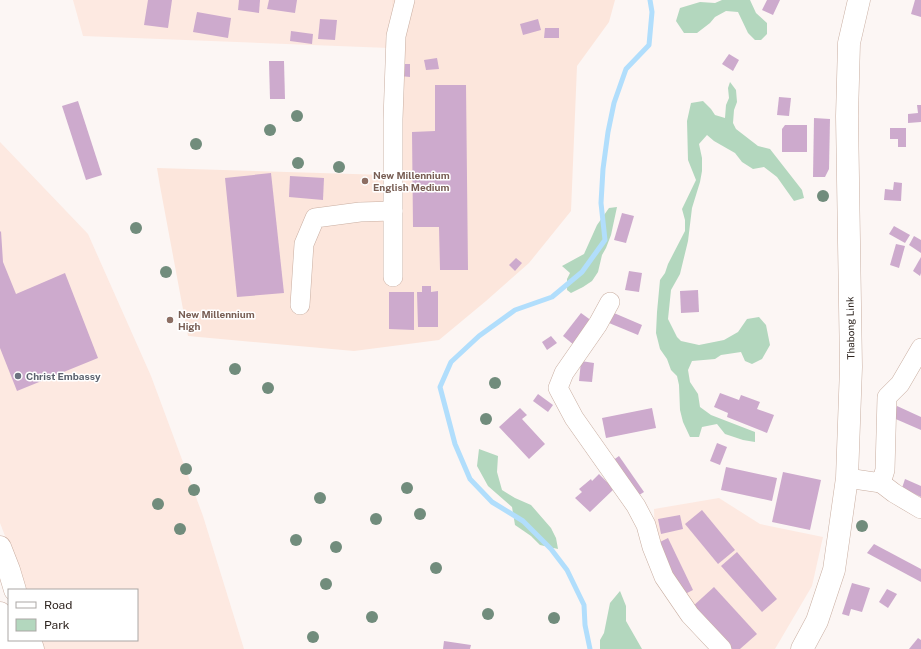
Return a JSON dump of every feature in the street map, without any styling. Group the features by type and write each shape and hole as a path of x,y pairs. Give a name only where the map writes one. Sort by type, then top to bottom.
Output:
{"main road":[{"name":"Thabong Link","path":"802,649 817,621 834,570 847,478 851,367 847,116 849,43 859,0"},
{"path":"0,547 15,589"},
{"path":"0,613 8,639"}],"street":[{"path":"393,277 393,119 396,36 405,0"},
{"path":"300,305 304,244 315,218 360,212 393,211"},
{"path":"610,302 598,324 564,373 558,388 574,418 636,506 646,525 652,547 664,577 690,615 722,649"},
{"path":"881,483 885,470 887,397 900,384 921,348"},
{"path":"847,478 881,483 894,494 921,509"}],"shaded area":[{"path":"73,0 392,0 389,48 83,36"},
{"name":"New Millennium English Medium","path":"392,0 615,0 609,22 577,66 571,211 529,263 439,340 354,351 188,336 157,168 386,175 389,48"},
{"path":"0,142 88,234 151,376 203,516 244,649 44,649 41,641 138,641 138,589 26,589 0,523"},
{"path":"719,498 760,524 823,537 812,586 775,649 729,649 696,615 655,547 654,509"}],"green space":[{"path":"722,0 750,0 756,13 767,23 767,34 761,40 755,40 748,33 738,12 726,11 715,17 697,33 684,33 676,21 680,8 700,2 715,3"},
{"path":"730,82 736,90 737,102 734,110 733,123 736,129 758,146 770,149 802,190 804,198 794,201 777,177 764,167 753,169 742,162 735,153 714,141 707,135 699,144 702,158 702,171 692,208 688,241 680,274 671,290 668,319 677,337 681,341 699,345 724,340 738,332 747,319 759,317 766,325 770,345 762,359 752,364 745,361 741,352 721,355 715,359 692,361 688,370 690,382 698,394 700,407 711,415 755,432 755,442 725,434 717,424 702,427 699,437 690,437 683,422 680,410 679,385 677,376 671,370 667,359 660,349 656,333 660,280 665,273 685,231 685,220 682,209 696,180 688,160 687,121 691,103 703,101 715,115 725,118 726,105 729,98 728,88"},
{"path":"617,207 611,235 602,255 598,272 592,281 571,293 567,290 567,279 570,273 562,266 584,254 597,225 609,208"},
{"path":"479,449 498,456 497,472 502,490 531,505 551,528 556,538 558,549 540,545 531,536 515,525 512,507 488,486 477,466"},
{"path":"620,591 626,606 626,621 642,649 600,649 600,640 604,633 610,603"}],"building":[{"path":"148,0 172,0 168,28 144,25"},
{"path":"239,0 260,0 259,13 238,10"},
{"path":"269,0 297,0 295,13 267,9"},
{"path":"767,0 780,0 773,15 762,10"},
{"path":"915,0 921,0 921,17 911,14"},
{"path":"197,12 231,18 228,38 193,32"},
{"path":"320,19 337,20 335,40 318,39"},
{"path":"538,19 541,30 523,35 520,24"},
{"path":"545,28 559,28 559,38 544,38"},
{"path":"291,31 313,34 312,44 290,41"},
{"path":"729,54 739,60 733,71 722,64"},
{"path":"437,58 439,69 426,70 424,60"},
{"path":"269,61 284,61 285,99 270,99"},
{"path":"400,64 410,64 410,77 400,76"},
{"path":"435,85 466,85 468,270 440,270 439,227 413,227 412,132 435,131"},
{"path":"779,97 791,98 789,116 777,115"},
{"path":"78,101 102,175 86,180 62,106"},
{"path":"917,105 921,105 921,122 908,123 908,114 918,113"},
{"path":"814,118 830,119 829,169 825,177 813,177"},
{"path":"785,125 807,125 807,152 782,152 782,129"},
{"path":"890,128 906,128 906,147 898,147 898,139 890,139"},
{"path":"271,173 284,293 237,297 225,178"},
{"path":"290,176 324,178 323,200 289,197"},
{"path":"894,182 902,183 901,201 884,200 885,189 893,190"},
{"path":"622,213 634,216 626,243 614,240"},
{"path":"894,226 910,235 905,243 889,234"},
{"path":"1,231 3,262 16,294 65,273 98,358 17,391 0,348"},
{"path":"914,236 921,240 921,253 909,245"},
{"path":"896,244 905,246 899,268 890,265"},
{"path":"921,257 921,273 920,276 913,271"},
{"path":"516,258 522,263 515,271 509,265"},
{"path":"629,271 642,273 639,292 625,290"},
{"path":"422,286 431,286 431,292 438,291 438,327 418,327 417,292 422,292"},
{"path":"698,290 699,312 681,313 680,291"},
{"path":"389,292 414,292 414,330 389,329"},
{"path":"581,313 592,321 574,345 563,336"},
{"path":"614,313 642,325 638,335 609,323"},
{"path":"551,336 557,343 547,350 542,342"},
{"path":"581,361 594,363 592,382 579,381"},
{"path":"720,393 739,400 741,395 760,402 757,409 774,415 767,433 727,417 728,413 714,407"},
{"path":"538,394 553,405 548,412 533,401"},
{"path":"897,406 921,417 921,430 891,417"},
{"path":"520,408 527,415 522,419 545,444 529,459 499,427"},
{"path":"652,408 656,428 606,438 602,418"},
{"path":"717,443 727,447 720,465 710,461"},
{"path":"619,456 644,492 636,497 612,461"},
{"path":"726,467 777,478 772,501 721,490"},
{"path":"783,472 821,480 810,530 772,522"},
{"path":"599,474 614,489 590,512 575,498 582,492 579,489 591,479 592,481"},
{"path":"905,479 921,486 921,497 902,488"},
{"path":"702,510 735,550 718,564 685,524"},
{"path":"680,515 683,529 661,534 658,519"},
{"path":"668,538 693,590 681,596 656,544"},
{"path":"874,544 921,569 921,582 867,553"},
{"path":"737,552 777,599 762,612 721,566"},
{"path":"852,583 870,588 862,612 851,609 849,616 842,614"},
{"path":"714,587 757,634 740,649 732,649 692,607"},
{"path":"887,589 897,594 888,608 879,602"},
{"path":"918,638 921,640 921,649 909,649"},
{"path":"444,641 471,645 470,649 443,649"}],"waterway":[{"path":"590,649 585,625 584,605 567,570 551,549 523,521 492,502 470,479 455,444 440,387 451,362 479,336 515,310 552,297 582,272 605,240 601,203 603,169 608,132 614,103 626,69 649,45 652,12 650,0"}],"place":[{"name":"New Millennium English Medium","path":"365,181"},
{"name":"New Millennium High","path":"170,320"},
{"name":"Christ Embassy","path":"18,376"}]}
